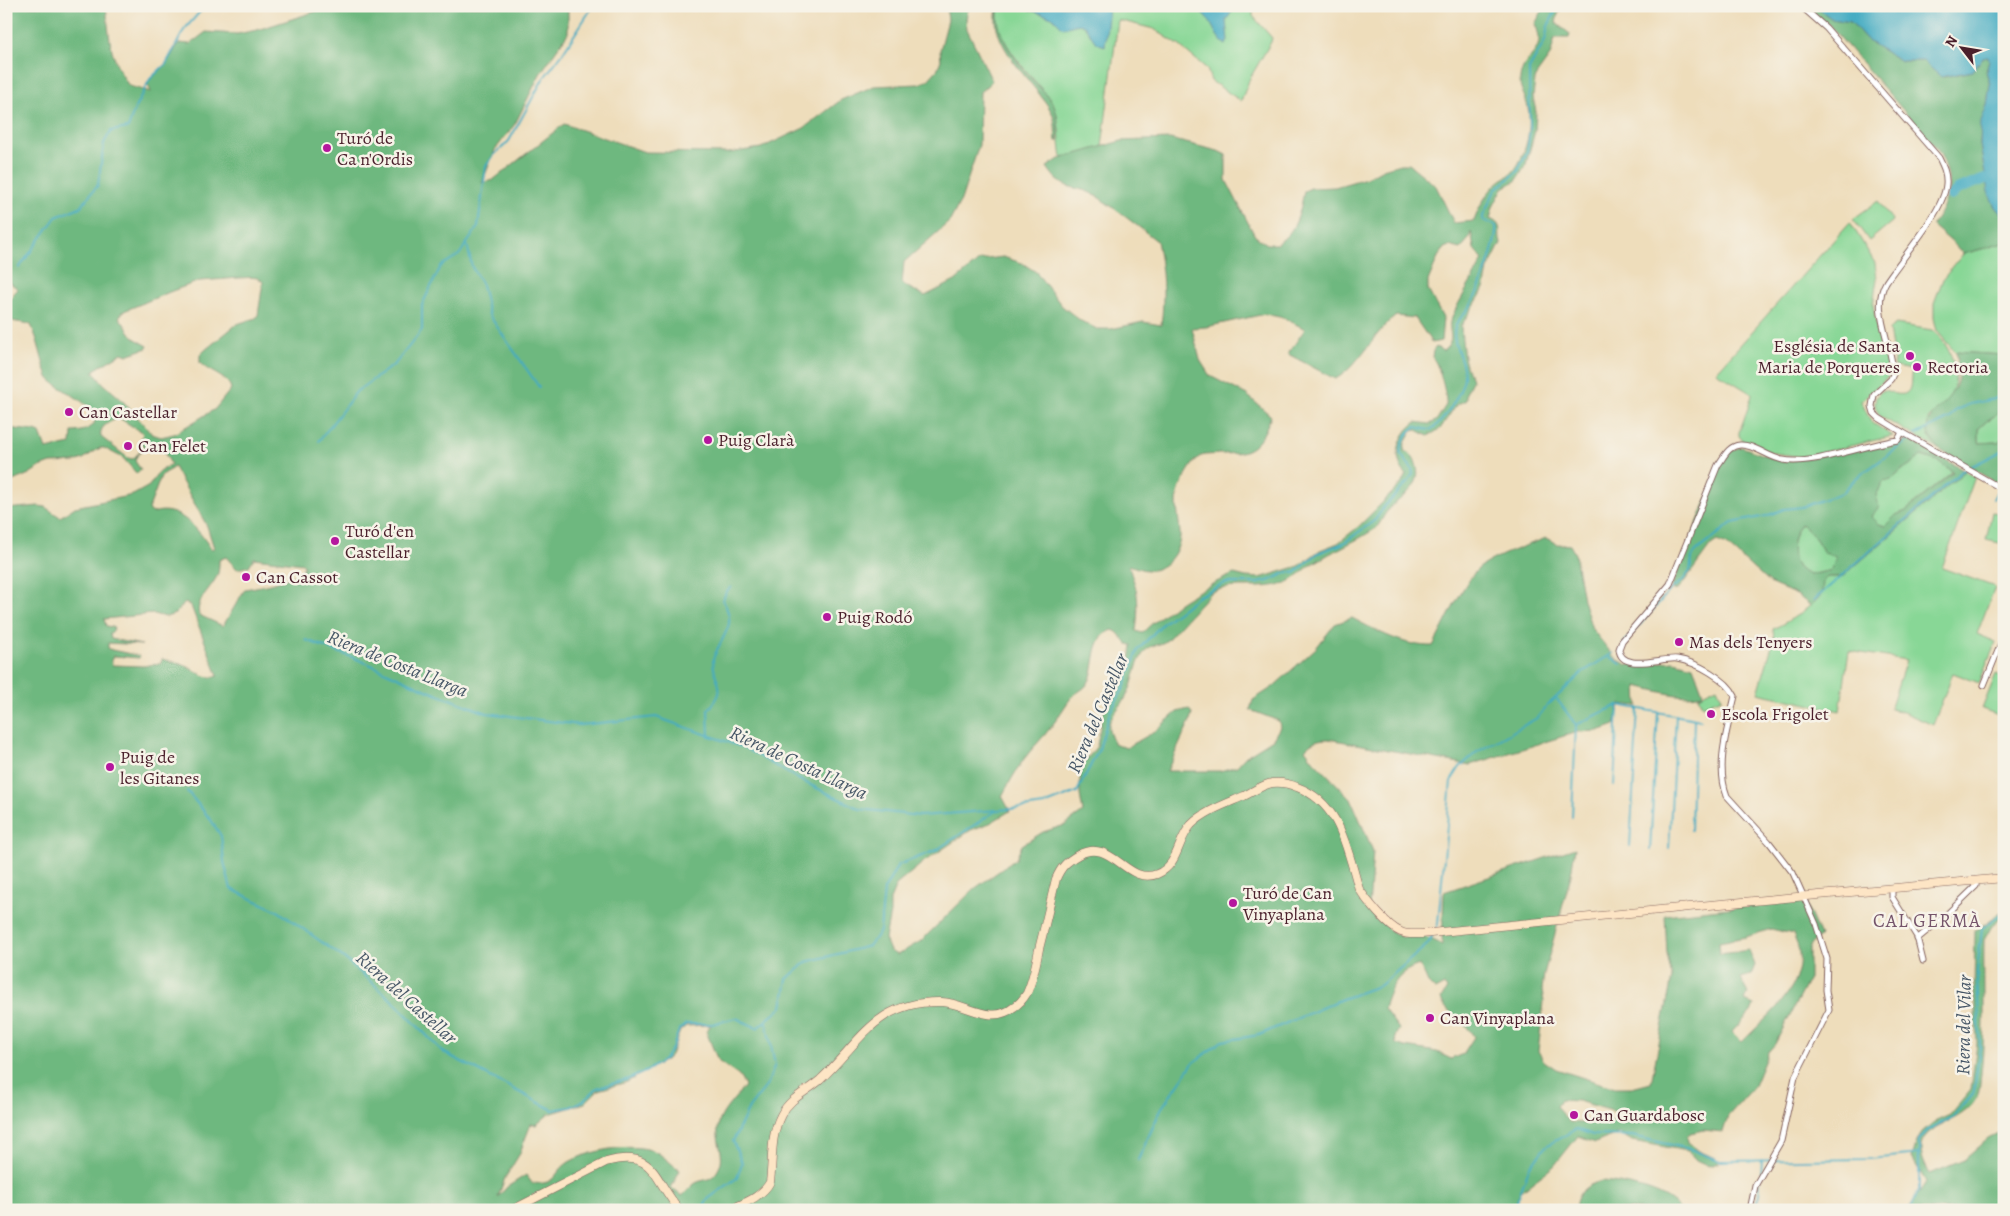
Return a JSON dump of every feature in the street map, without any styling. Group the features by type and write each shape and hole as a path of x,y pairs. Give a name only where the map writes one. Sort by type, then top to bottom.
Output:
{"main road":[{"path":"730,1210 758,1196 766,1189 770,1182 775,1130 780,1116 788,1104 819,1081 863,1033 888,1012 920,1004 943,1002 984,1014 999,1014 1014,1008 1026,995 1033,974 1056,879 1060,869 1068,861 1083,852 1098,850 1110,855 1134,873 1156,874 1167,868 1174,860 1190,827 1196,821 1209,812 1269,784 1285,782 1319,798 1337,823 1359,889 1364,897 1392,927 1408,934 2004,878"},
{"path":"512,1210 606,1162 619,1158 632,1158 649,1166 680,1210"}],"street":[{"path":"1801,6 1826,28 1939,158 1946,176 1944,194 1936,211 1889,277 1881,292 1882,311 1893,374 1891,379 1874,395 1872,406 1874,413 1902,432 2004,490"},
{"path":"1750,1210 1755,1186 1781,1141 1795,1077 1800,1063 1829,1010 1826,990 1828,959 1805,896 1793,873 1769,842 1727,796 1723,786 1724,750 1735,696 1731,688 1726,682 1692,663 1676,659 1633,663 1622,657 1618,648 1670,584 1718,466 1728,450 1734,446 1742,445 1784,460 1805,460 1898,440 1902,432"},
{"path":"1984,685 2004,636"},
{"path":"1918,939 1976,886 1976,880"},
{"path":"1892,888 1892,897 1918,939 1923,961"}],"green space":[{"path":"6,6 106,6 108,29 114,57 122,75 129,86 151,92 147,83 168,61 179,43 190,44 206,32 237,34 257,30 333,6 568,6 568,33 540,74 515,124 495,150 482,183 493,180 564,124 645,152 729,153 761,148 804,128 841,100 874,86 919,84 928,80 937,70 941,60 940,50 948,20 946,6 969,6 966,19 967,29 992,81 980,92 979,145 961,200 950,221 904,262 902,284 925,296 955,281 980,260 1003,257 1022,263 1036,272 1062,306 1081,321 1097,329 1111,329 1143,322 1161,325 1163,283 1157,241 1098,197 1059,181 1047,167 1059,159 1121,141 1170,139 1218,151 1226,155 1226,180 1255,236 1267,244 1276,244 1289,234 1299,214 1304,191 1311,188 1335,187 1366,178 1383,169 1400,164 1409,164 1436,186 1454,223 1474,221 1481,204 1488,194 1496,184 1511,174 1524,152 1528,134 1529,114 1520,85 1522,71 1537,48 1539,42 1535,24 1545,6 1563,6 1558,14 1556,23 1570,34 1569,38 1555,38 1550,56 1537,74 1533,97 1536,112 1535,131 1526,164 1517,180 1503,188 1493,207 1490,219 1495,221 1499,227 1501,243 1488,269 1485,286 1461,326 1466,367 1472,381 1466,393 1466,400 1456,405 1440,429 1428,436 1417,430 1412,431 1405,443 1404,451 1409,453 1414,459 1418,472 1414,485 1388,510 1375,529 1322,558 1291,580 1273,586 1227,588 1210,593 1167,640 1148,648 1142,655 1129,691 1110,720 1109,731 1114,743 1126,748 1154,732 1177,712 1189,709 1192,714 1190,721 1167,771 1220,771 1237,766 1246,756 1273,739 1280,727 1279,721 1250,710 1253,700 1273,687 1316,648 1335,624 1352,618 1381,633 1402,641 1423,646 1433,646 1470,578 1482,566 1546,538 1557,544 1570,545 1575,554 1583,600 1592,629 1616,659 1628,665 1674,661 1693,666 1703,693 1688,696 1637,686 1638,706 1620,704 1615,725 1598,731 1577,732 1470,765 1329,739 1313,742 1305,749 1313,760 1351,799 1373,851 1369,909 1391,931 1402,937 1424,936 1442,945 1444,892 1575,848 1571,875 1544,974 1542,990 1544,1002 1538,1051 1544,1061 1556,1069 1615,1088 1632,1088 1651,1083 1672,978 1667,954 1665,915 1802,900 1805,902 1820,936 1809,946 1809,978 1775,1044 1768,1052 1753,1088 1728,1116 1723,1132 1703,1130 1690,1133 1687,1137 1688,1142 1699,1151 1717,1159 1718,1163 1709,1166 1696,1160 1688,1151 1632,1141 1619,1133 1595,1143 1578,1136 1554,1166 1520,1192 1514,1210 1198,1210 1186,1207 1184,1210 6,1210 6,509 39,506 45,507 60,517 75,507 133,495 149,486 159,472 171,464 164,452 150,445 136,458 135,461 141,470 137,474 123,458 104,448 100,448 83,459 75,462 51,463 6,484 6,428 40,433 46,449 71,444 72,432 82,431 91,427 95,420 87,406 48,377 31,325 6,318 9,302 18,289 6,280","holes":["1471,231 1474,249 1483,260 1451,319 1450,343 1443,351 1436,347 1433,351 1432,357 1442,380 1446,405 1436,421 1430,424 1416,422 1401,440 1398,454 1399,461 1401,468 1406,474 1402,483 1358,527 1338,543 1320,550 1299,566 1260,578 1234,574 1185,599 1162,615 1142,633 1136,631 1138,614 1137,596 1129,565 1143,570 1154,570 1171,559 1180,540 1177,506 1178,493 1193,464 1201,456 1230,454 1253,447 1263,435 1271,416 1247,395 1210,376 1200,360 1192,328 1206,327 1265,314 1284,318 1305,329 1288,354 1335,379 1348,370 1385,326 1396,316 1415,318 1432,343 1441,341 1443,318 1428,290 1428,281 1438,257 1444,248 1449,246 1460,249 1469,239","252,277 258,278 263,282 256,318 237,324 200,355 200,363 226,381 231,389 215,409 174,434 161,437 152,434 121,399 94,373 94,370 122,353 127,355 147,348 148,346 134,338 119,317 124,311 200,281","119,418 143,433 140,442 145,446 133,459 128,458 101,437 103,427","174,467 207,526 214,548 211,549 194,526 179,515 162,511 153,513 149,508 161,476","226,557 237,569 249,566 254,558 303,564 304,567 300,572 286,579 245,589 223,626 199,615 198,610 201,599 214,581 219,570 219,560","185,603 191,606 218,676 204,676 180,664 162,659 161,663 144,666 112,665 111,660 114,656 139,658 140,656 112,650 108,648 108,643 142,645 111,639 110,634 114,629 113,627 106,626 104,619 153,614 166,617 175,614","1113,630 1128,644 1132,645 1130,662 1126,668 1122,684 1108,702 1102,716 1097,746 1080,768 1080,795 1083,812 1065,825 1043,832 1022,845 1016,859 974,889 921,941 897,955 890,951 885,939 890,913 890,900 896,885 925,861 971,830 990,823 1010,811 1002,796 1024,759 1048,731 1071,698 1088,683 1101,639","1771,929 1793,934 1798,948 1799,966 1789,991 1771,1013 1742,1042 1732,1032 1751,1012 1754,1005 1745,1001 1748,994 1741,978 1751,975 1755,965 1749,950 1720,954 1719,942 1746,937","1420,965 1428,983 1435,990 1444,985 1447,989 1441,999 1444,1005 1471,1031 1474,1037 1463,1054 1451,1059 1437,1052 1396,1044 1395,1036 1399,1029 1384,1009 1392,988 1406,971","711,1025 706,1031 718,1061 739,1076 745,1086 725,1111 719,1122 718,1134 721,1161 713,1176 696,1183 682,1196 671,1188 680,1170 661,1155 649,1149 614,1148 589,1154 569,1162 546,1182 532,1183 526,1175 507,1187 498,1197 505,1178 519,1155 531,1124 536,1125 549,1114 585,1103 598,1090 627,1082 666,1060 671,1055 680,1031 686,1026","1560,1100 1578,1101 1630,1116 1628,1122 1603,1120 1582,1123 1569,1122 1556,1107"]},
{"path":"998,6 999,25 1006,44 1023,69 1046,94 1056,110 1058,141 1056,141 1053,114 1005,48 996,20"},
{"path":"999,6 1253,6 1253,16 1272,38 1250,78 1241,101 1211,81 1207,69 1180,46 1154,29 1118,20 1102,147 1062,158 1058,123 1053,105 1008,46 1001,33 998,19"},
{"path":"1806,6 1815,6 1832,19 1851,22 1869,42 1901,61 1923,61 1944,77 1973,71 1983,57 1988,56 1989,60 1986,71 1990,84 1981,129 1980,145 1989,192 1995,207 2003,216 2004,243 1963,254 1932,225 1944,206 1948,187 1946,168 1937,149 1829,25"},
{"path":"1878,201 1893,221 1869,241 1853,219"},
{"path":"1850,222 1875,263 1877,279 1873,305 1878,335 1890,370 1890,375 1861,401 1871,422 1893,436 1803,457 1773,453 1744,442 1739,436 1739,432 1752,394 1716,372"},
{"path":"2004,243 2004,355 1955,352 1937,331 1934,318 1934,303 1943,279 1963,254"},
{"path":"1896,324 1932,330 1944,343 1953,360 1955,369 1954,387 1950,396 1928,419 1932,442 1940,450 1881,417 1876,409 1875,402 1880,392 1884,390 1902,394 1909,391 1910,387 1912,370 1895,367 1889,329"},
{"path":"1955,352 2004,355 2004,410 1979,428 1979,443 1998,442 2004,437 2004,487 1940,450 1931,439 1927,430 1933,415 1952,392 1957,382 1958,369"},
{"path":"2004,410 2004,437 1998,442 1979,443 1979,428"},
{"path":"1911,440 1965,471 1842,577 1823,579 1822,594 1811,606 1797,595 1769,583 1727,545 1717,541 1711,545 1681,586 1675,591 1672,586 1720,466 1726,456 1734,449 1742,447 1783,462","holes":["1921,456 1938,461 1953,472 1906,511 1896,515 1885,526 1879,524 1871,516 1879,507 1876,495 1884,481 1894,478","1801,524 1814,537 1824,553 1836,556 1832,570 1810,575 1798,567 1792,550 1795,534"]},
{"path":"1921,456 1938,461 1953,471 1906,511 1896,515 1885,526 1879,524 1871,516 1874,514 1876,495 1884,481 1894,478"},
{"path":"1965,471 1975,477 1942,568 1995,587 1977,634 1996,642 1979,683 1953,673 1933,725 1903,712 1890,709 1906,660 1849,651 1840,711 1758,693 1774,639 1773,629 1799,614 1817,600 1822,594 1823,579 1842,577"},
{"path":"1992,512 2004,514 2004,544 1986,540"},
{"path":"1801,524 1814,537 1824,553 1837,556 1832,570 1810,575 1798,567 1792,550 1795,534"},
{"path":"1996,674 2004,677 2004,717 1982,709"},
{"path":"1717,687 1722,698 1702,706 1698,696"},
{"path":"2004,910 2004,916 1992,926 1984,940 1983,1041 1978,1095 1969,1108 1935,1128 1926,1135 1921,1144 1922,1157 1930,1174 1964,1160 1988,1139 1998,1134 2004,1137 2004,1210 1908,1210 1926,1182 1912,1158 1922,1132 1934,1122 1950,1115 1971,1090 1977,1042 1974,994 1975,931"},
{"path":"1602,1181 1633,1186 1655,1193 1674,1203 1680,1210 1575,1210 1577,1198 1583,1190"}],"water":[{"path":"1028,6 1109,6 1105,46 1096,43 1084,25 1063,28 1052,17 1030,10"},
{"path":"1195,6 1232,6 1234,8 1226,21 1228,40 1226,45 1218,37 1207,18"},
{"path":"1815,6 2004,6 2004,221 2003,216 1995,207 1988,192 1980,145 1981,121 1987,105 1990,84 1986,71 1989,60 1988,56 1983,57 1973,71 1941,77 1923,61 1901,61 1869,42 1851,22 1832,19"}],"waterway":[{"path":"6,11 8,6"},
{"path":"19,268 56,217 80,207 98,185 104,143 111,131 128,128 135,108 150,79 166,64 184,30 205,6"},
{"path":"319,441 357,391 395,364 422,330 422,305 441,266 459,255 478,227 486,166 494,155 509,141 543,79 562,54 593,6"},
{"name":"Riera del Castellar","path":"306,640 487,713 580,725 656,717 745,748 798,779 860,809 920,816 1023,808 1044,805 1077,792 1099,749 1110,712 1124,688 1138,650 1163,623 1197,597 1225,583 1258,583 1268,581 1288,572 1295,573 1318,553 1344,543 1375,520 1384,507 1409,481 1413,474 1412,469 1400,453 1405,438 1416,427 1429,430 1440,422 1451,407 1463,383 1464,371 1456,346 1455,328 1475,297 1488,265 1496,233 1496,226 1483,220 1483,216 1495,190 1517,172 1527,153 1530,129 1529,69 1545,41 1548,26 1558,6"},
{"path":"1951,196 1957,190 1985,179"},
{"path":"467,244 472,267 482,285 489,315 539,387"},
{"path":"1915,435 1950,418 1956,410 1970,404 2004,395"},
{"path":"1624,643 1671,589 1683,580 1690,571 1692,558 1696,551 1732,523 1766,516 1784,509 1802,507 1842,493 1856,478 1909,440"},
{"path":"1814,600 1962,471 2004,450"},
{"path":"1993,499 2004,479"},
{"path":"709,736 708,710 715,702 720,690 713,659 729,625 729,615 723,600 726,592 731,587"},
{"path":"1436,929 1451,781 1460,767 1477,752 1537,718 1583,672 1613,653"},
{"path":"1609,656 1621,664"},
{"path":"1556,698 1576,725 1618,705 1701,720"},
{"path":"1614,786 1618,705"},
{"path":"1630,846 1638,708"},
{"path":"1650,850 1658,712"},
{"path":"1669,848 1676,715"},
{"path":"1691,830 1694,719"},
{"path":"1572,817 1576,725"},
{"name":"Riera del Castellar","path":"187,791 211,820 221,836 224,862 231,889 278,911 344,958 394,1002 443,1052 553,1110 570,1107 583,1101 597,1088 629,1079 647,1071 665,1059 673,1047 679,1030 686,1024 712,1024 736,1018 757,1028 782,1007 787,979 806,962 869,946 880,931 884,890 898,865 935,851 997,810"},
{"name":"Riera del Vilar","path":"1910,1210 1919,1190 1919,1140 1928,1130 1953,1117 1974,1092 1980,1047 1977,972 1982,928 2004,913"},
{"path":"1138,1160 1161,1109 1193,1063 1222,1041 1259,1035 1342,999 1381,985 1428,944 1432,935"},
{"path":"702,1210 708,1199 737,1178 742,1163 733,1141 749,1108 767,1085 775,1065 766,1021"},
{"path":"1514,1210 1529,1168 1546,1146 1576,1129 1593,1135 1632,1136 1690,1149 1720,1161 1871,1159 1919,1154"},
{"path":"1761,1173 1762,1160"},
{"path":"1754,1210 1759,1195 1760,1180"}],"place":[{"name":"Turó de Ca n'Ordis","path":"327,148"},
{"name":"Església de Santa Maria de Porqueres","path":"1910,356"},
{"name":"Rectoria","path":"1917,367"},
{"name":"Can Castellar","path":"69,412"},
{"name":"Puig Clarà","path":"708,440"},
{"name":"Can Felet","path":"128,446"},
{"name":"Turó d'en Castellar","path":"335,541"},
{"name":"Can Cassot","path":"246,577"},
{"name":"Puig Rodó","path":"827,617"},
{"name":"Mas dels Tenyers","path":"1679,642"},
{"name":"Escola Frigolet","path":"1711,714"},
{"name":"Puig de les Gitanes","path":"110,767"},
{"name":"Turó de Can Vinyaplana","path":"1233,903"},
{"name":"Can Vinyaplana","path":"1430,1018"},
{"name":"Can Guardabosc","path":"1574,1115"}],"district":[{"name":"CAL GERMÀ","path":"1927,920"}],"water label":[{"name":"Riera de Costa Llarga","path":"398,663"},
{"name":"Riera de Costa Llarga","path":"799,762"}]}
